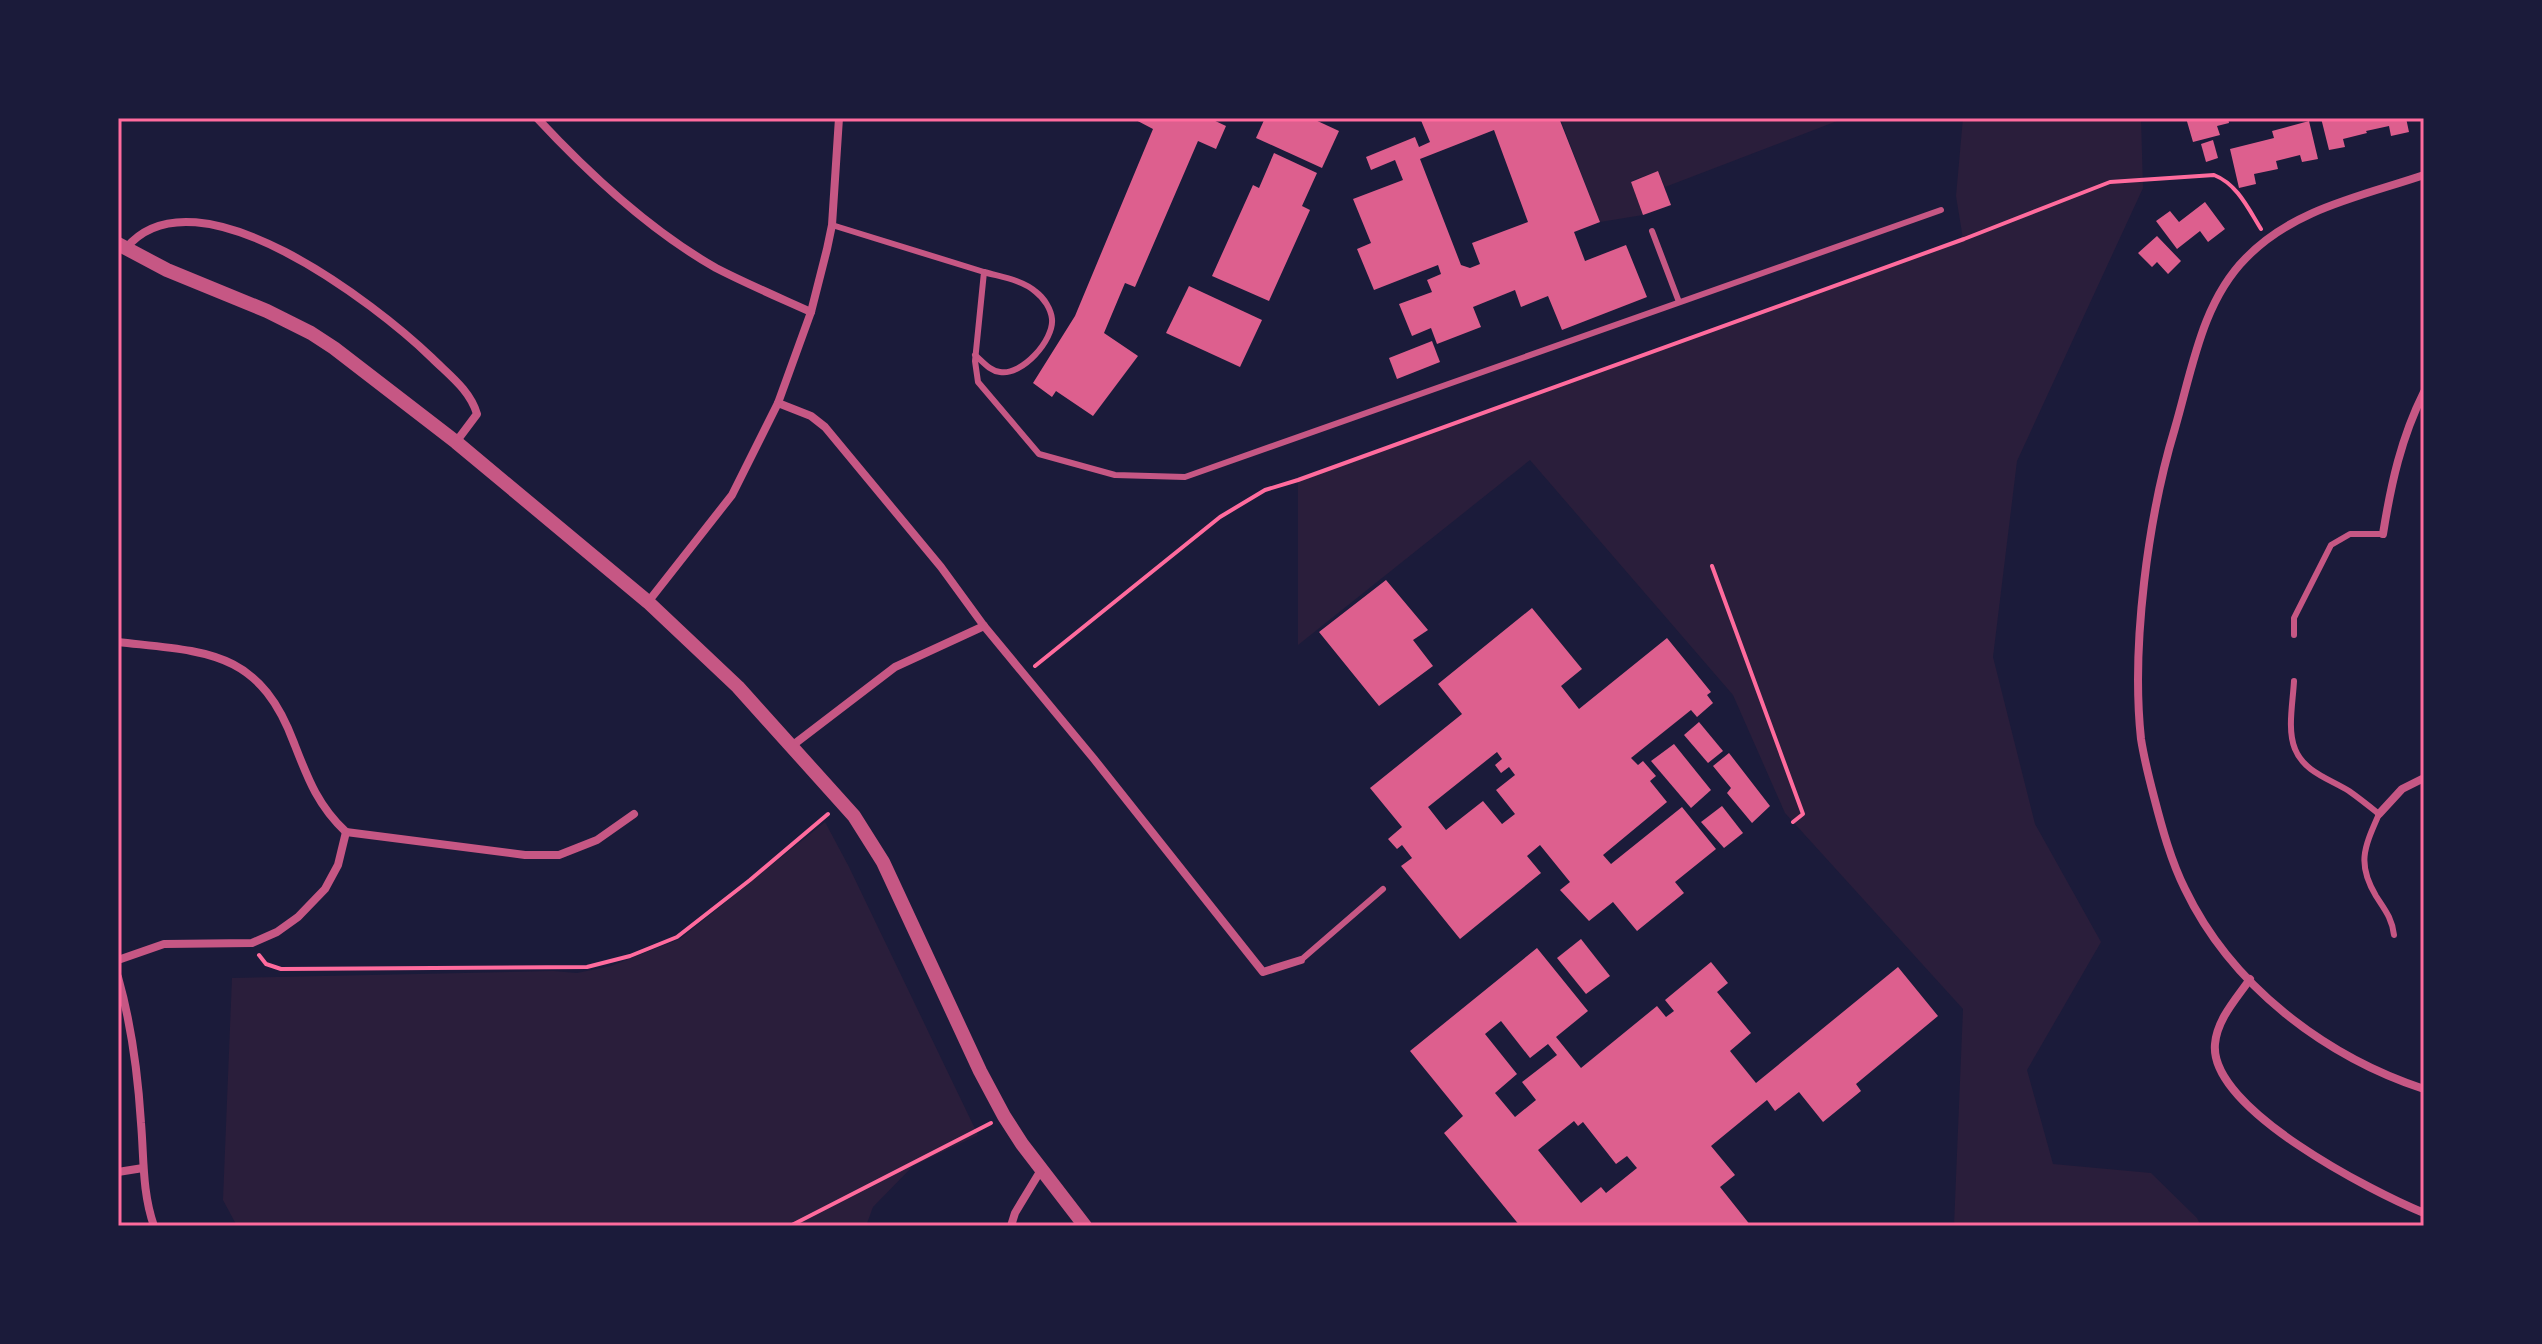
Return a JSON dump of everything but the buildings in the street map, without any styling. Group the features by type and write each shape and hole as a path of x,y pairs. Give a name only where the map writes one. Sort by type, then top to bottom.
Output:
{"street":[{"path":"537,118 644,219 716,267 811,312"},
{"path":"648,602 732,495 778,403 811,312 832,225 839,118"},
{"path":"2424,175 2300,217 2267,237 2224,283 2208,314 2162,470 2147,565 2138,666 2141,738 2163,829 2184,888 2201,917 2272,1003 2318,1038 2391,1078 2424,1089"},
{"path":"456,442 477,414 462,388 393,322 320,270 242,234 187,222 159,225 122,246 167,270 267,311 311,333 456,442 648,602 738,687 854,816 883,862 1004,1116 1085,1226"},
{"path":"2383,534 2391,484 2408,424 2424,392"},
{"path":"778,403 811,416 825,427 941,567 984,626 1263,972 1301,960"},
{"path":"793,745 895,667 984,626"},
{"path":"118,642 215,655 262,683 285,719 311,786 328,815 346,832 525,855 559,855 597,840 634,814"},
{"path":"2379,814 2402,789 2424,778"},
{"path":"118,960 164,944 252,943 277,932 298,917 325,889 338,865 346,832"},
{"path":"118,977 126,1005 141,1121 143,1168 154,1226"},
{"path":"2250,979 2220,1025 2215,1045 2218,1062 2227,1078 2248,1103 2326,1165 2424,1213"},
{"path":"118,1172 143,1168"},
{"path":"1011,1226 1015,1213 1041,1170"}],"lane":[{"path":"984,272 975,355 978,382 1039,454 1115,475 1185,477 1941,210"},
{"path":"832,225 1017,282 1035,291 1046,303 1052,318 1050,329 1039,350 1022,369 1003,373 990,369 975,355"},
{"path":"1652,231 1679,302"},
{"path":"2294,635 2294,618 2331,545 2350,534 2383,534"},
{"path":"2294,681 2292,735 2295,750 2310,769 2346,789 2379,814 2364,848 2363,865 2376,896 2392,921 2394,935"},
{"path":"1301,960 1383,889"}],"path":[{"path":"1025,674 1220,517 1265,490 1328,470 1949,245 2110,182 2214,175 2225,179 2238,192 2267,237"},
{"path":"1712,566 1803,814 1793,822"},
{"path":"252,943 266,964 281,969 587,967 630,956 677,937 750,880 841,801"},
{"path":"790,1226 1004,1116"}],"shaded area":[{"path":"1560,118 1845,118 1665,187 1658,171 1631,181 1643,215 1600,222"},
{"path":"1963,118 2141,118 2143,188 2017,461 1993,657 2035,824 2101,942 2027,1070 2053,1164 2151,1173 2197,1218 2201,1226 1954,1226 1963,1009 1785,813 1733,695 1530,460 1298,645 1298,480 1963,239 1956,196"},
{"path":"825,822 978,1135 913,1166 873,1207 866,1226 237,1226 223,1200 232,978 577,973 611,966 680,939"}]}
